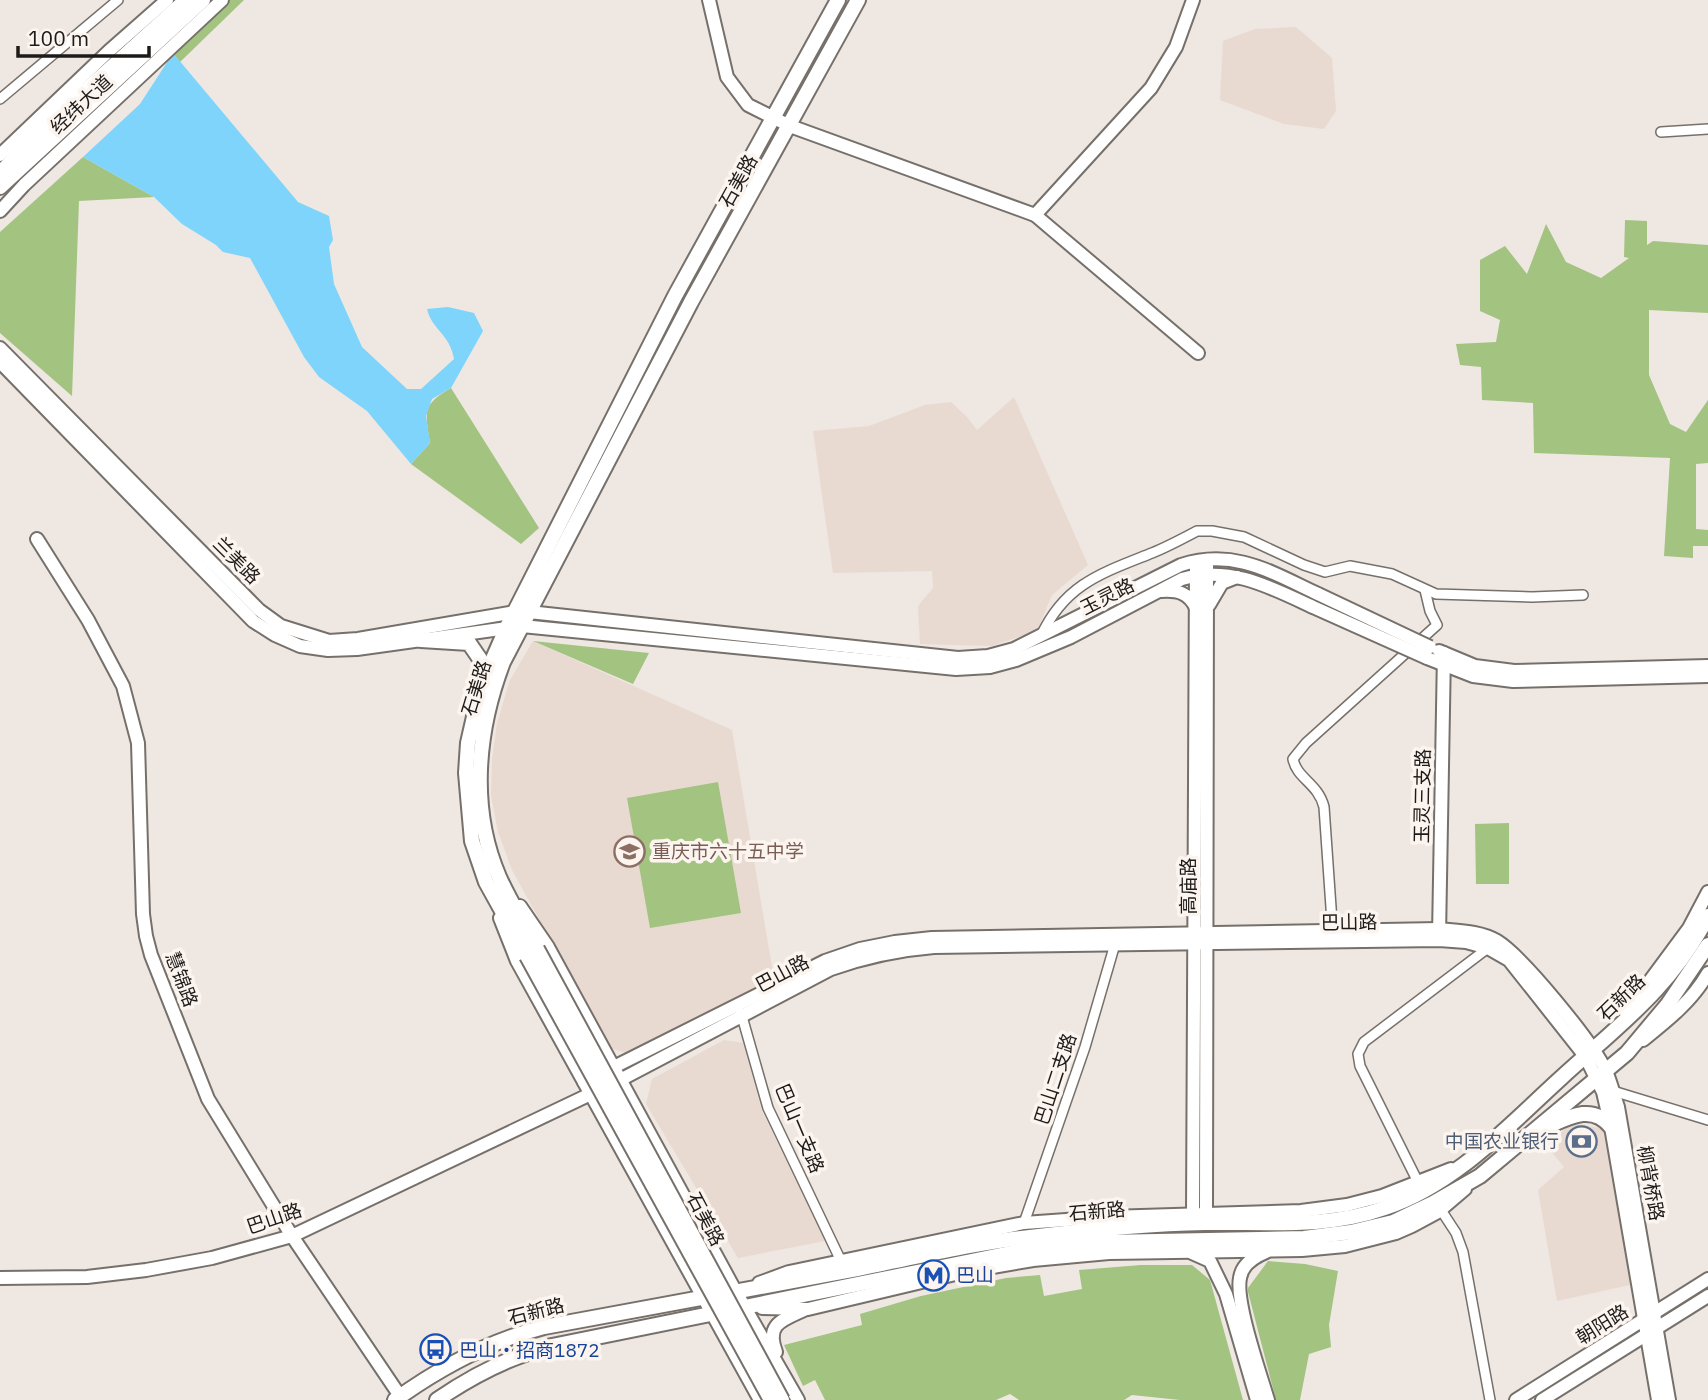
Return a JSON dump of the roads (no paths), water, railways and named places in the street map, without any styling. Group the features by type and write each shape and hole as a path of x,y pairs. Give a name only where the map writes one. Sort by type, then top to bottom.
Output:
{"main road":[{"name":"经纬大道","path":"0,173 53,120 186,0"},
{"name":"经纬大道","path":"0,187 203,0"},
{"name":"石美路","path":"492,880 480,799 482,742 486,712 518,619 675,296 838,0"},
{"name":"石美路","path":"782,1400 472,841 466,773 468,743 481,685 858,0"},
{"path":"421,640 469,643 480,659 481,685"},
{"name":"石新路","path":"397,1398 475,1351 519,1333 703,1297 1024,1237 1108,1228 1206,1223 1302,1224 1347,1219 1386,1208 1427,1191 1468,1163 1637,1011 1678,967 1708,916"},
{"name":"石新路","path":"437,1400 484,1370 526,1352 1031,1250 1106,1242 1304,1238 1351,1232 1393,1222 1480,1176 1627,1053 1668,1004 1708,946"},
{"name":"石美路","path":"532,952 771,1400"},
{"path":"1529,1134 1581,1114 1599,1116 1611,1127"}],"street":[{"path":"0,99 118,0"},
{"name":"经纬大道","path":"0,156 109,51 167,0"},
{"name":"经纬大道","path":"0,211 34,175 222,0"},
{"path":"709,0 727,77 748,105 790,126 1035,215 1198,353"},
{"path":"1035,215 1151,88 1176,47 1193,0"},
{"path":"1661,132 1708,129"},
{"name":"兰美路","path":"0,348 259,610 281,626 303,635 338,640 518,619"},
{"name":"兰美路","path":"0,362 253,621 275,635 300,646 328,650 421,640 518,619"},
{"path":"1041,637 1061,602 1093,577 1197,531 1244,537 1325,572 1350,566 1403,578 1436,594 1532,597 1583,595"},
{"name":"慧锦路","path":"37,539 88,621 126,697 138,743 144,914 151,955 208,1099 292,1236 397,1398"},
{"name":"玉灵路","path":"957,663 1014,649 1181,565 1202,559 1241,561 1257,566 1315,600 1443,659 1472,676 1513,681 1708,676"},
{"name":"高庙路","path":"1199,1214 1202,559"},
{"name":"玉灵路","path":"518,619 990,667 1016,660 1071,636 1182,579 1202,574 1239,577 1315,600"},
{"path":"1158,592 1172,590 1187,596 1202,611 1222,583 1239,577"},
{"path":"1333,936 1324,807 1318,792 1294,767 1293,759 1306,743 1437,625 1424,590"},
{"name":"玉灵路","path":"1443,659 1514,671 1708,666"},
{"name":"玉灵三支路","path":"1439,935 1443,659"},
{"path":"492,880 548,947 744,1307 798,1400"},
{"path":"492,880 517,961 760,1400"},
{"path":"1609,1035 1675,949 1708,892"},
{"name":"巴山路","path":"587,1088 620,1080 825,961 860,949 932,938 1200,938 1439,935 1470,932 1494,939 1516,955 1589,1052"},
{"name":"巴山路","path":"1439,935 1488,948 1509,960 1589,1052"},
{"name":"巴山路","path":"0,1278 87,1276 146,1270 212,1258 292,1236 587,1088 614,1067 831,969 864,957 897,950 934,947 1115,944 1200,938"},
{"name":"巴山二支路","path":"1024,1223 1085,1047 1115,944"},
{"path":"1418,1182 1360,1066 1358,1054 1364,1042 1488,948"},
{"path":"1627,1053 1676,1013 1702,984 1708,973"},
{"name":"巴山一支路","path":"741,1010 768,1108 841,1261"},
{"name":"柳背桥路","path":"1589,1052 1613,1091 1650,1317"},
{"name":"柳背桥路","path":"1602,1074 1653,1332"},
{"path":"1613,1091 1708,1120"},
{"path":"736,1292 789,1272 1024,1223 1108,1216 1301,1211 1347,1205 1468,1163"},
{"path":"788,1382 773,1343 772,1332 780,1321 808,1308 1033,1259 1109,1253 1324,1249 1371,1240 1396,1233 1441,1210 1480,1176"},
{"path":"1441,1210 1457,1233 1463,1252 1490,1400"},
{"path":"1182,1251 1210,1261 1226,1294 1257,1400"},
{"path":"1246,1324 1240,1278 1251,1260 1270,1251"},
{"name":"朝阳路","path":"1516,1400 1708,1279"},
{"path":"1226,1294 1228,1284 1233,1283 1268,1400"},
{"name":"朝阳路","path":"1542,1400 1708,1296"},
{"path":"744,1307 808,1308"},
{"path":"1653,1332 1658,1400"},
{"path":"1653,1332 1669,1400"}],"water":[{"path":"173,53 298,202 329,216 333,240 329,247 334,284 362,347 407,389 421,389 454,359 449,344 427,309 448,307 474,313 483,331 451,388 432,399 426,416 430,443 411,464 367,411 319,377 304,357 250,258 223,252 182,224 154,197 83,157 140,104"}],"place":[{"name":"重庆市六十五中学","path":"629,851"},
{"name":"中国农业银行","path":"1582,1141"},
{"name":"巴山","path":"933,1275"},
{"name":"巴山‧招商1872","path":"436,1350"}]}
